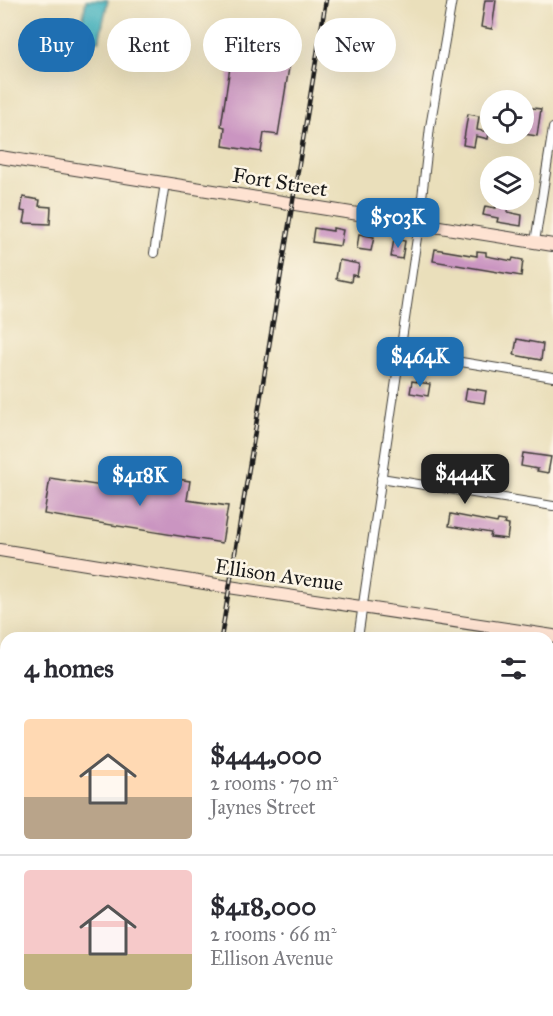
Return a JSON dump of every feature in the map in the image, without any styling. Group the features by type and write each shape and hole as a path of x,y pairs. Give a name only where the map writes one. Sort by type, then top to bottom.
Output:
{"street":[{"path":"359,632 419,224 430,127 452,0"},
{"path":"535,242 553,128"},
{"name":"Fort Street","path":"0,157 553,245"},
{"path":"153,253 165,183"},
{"path":"400,352 553,377"},
{"path":"381,478 553,506"},
{"name":"Ellison Avenue","path":"0,550 527,632"}],"water":[{"path":"86,0 108,0 99,41 95,41 95,18 83,18"}],"building":[{"path":"485,0 496,0 492,29 481,27"},
{"path":"229,72 288,72 278,135 264,133 261,152 223,146 225,127 221,126"},
{"path":"534,108 541,109 537,136 534,136"},
{"path":"468,114 479,116 477,130 480,130 480,137 476,136 474,147 463,145"},
{"path":"23,197 40,200 39,206 51,207 50,224 24,223 26,212 21,211"},
{"path":"484,210 507,210 507,212 522,215 521,226 497,222 498,218 483,215"},
{"path":"314,228 343,230 340,246 312,242"},
{"path":"359,234 374,237 371,251 357,249"},
{"path":"394,239 405,241 402,259 391,257"},
{"path":"435,249 477,256 477,251 486,252 486,256 512,261 513,258 523,260 521,276 433,261"},
{"path":"339,260 359,264 357,276 352,275 351,282 336,279"},
{"path":"517,339 543,344 541,360 514,355"},
{"path":"412,381 430,384 428,396 410,393"},
{"path":"467,388 486,391 484,403 465,400"},
{"path":"523,453 551,457 548,473 521,466"},
{"path":"131,472 190,481 187,500 228,506 222,543 44,514 50,478 128,490"},
{"path":"451,514 497,523 498,520 505,521 504,524 509,525 507,539 490,537 491,533 449,526"}],"railway":[{"path":"222,632 326,0"}]}
